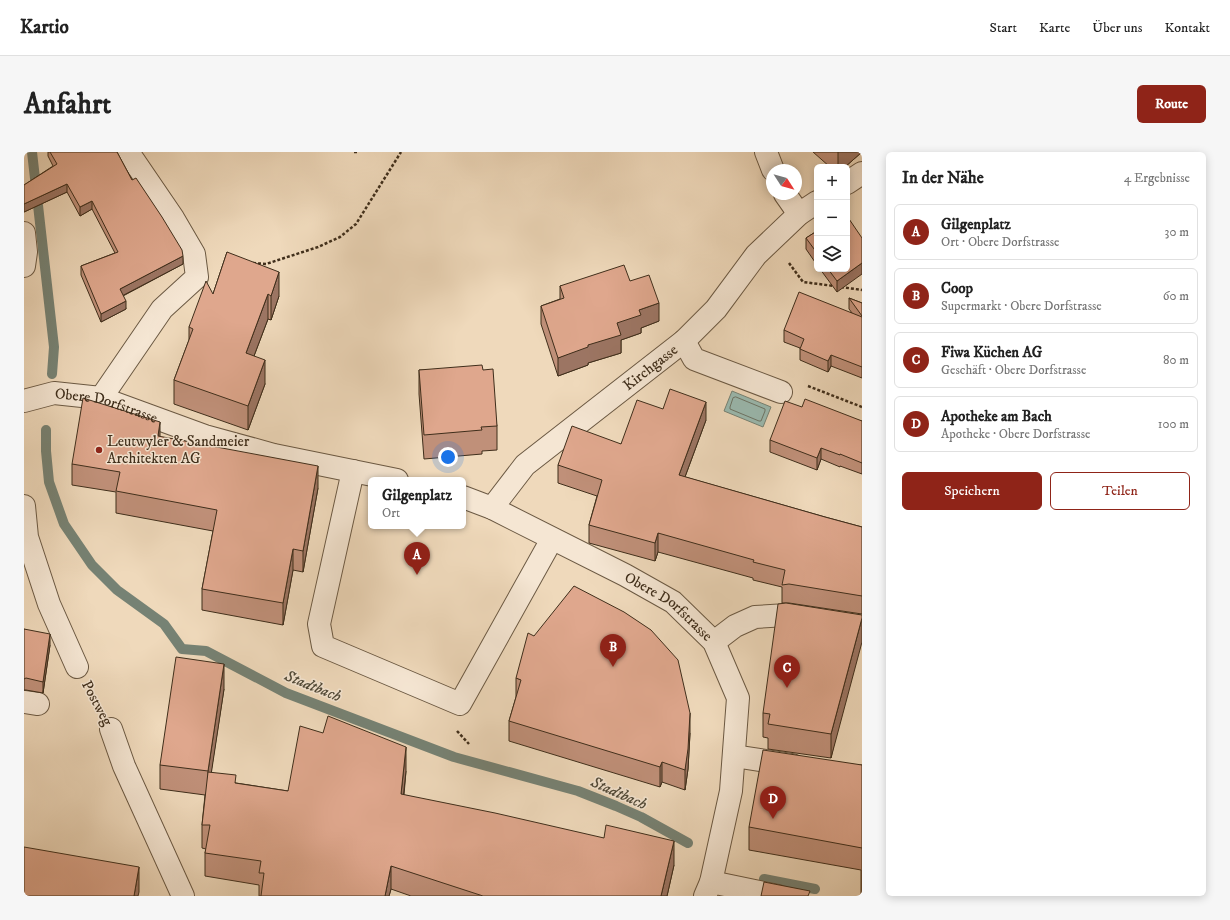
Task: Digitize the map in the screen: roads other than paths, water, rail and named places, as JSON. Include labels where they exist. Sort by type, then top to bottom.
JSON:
[{"type":"street","points":[[101,398],[162,309],[197,277],[194,254],[173,218],[128,152]]},
{"type":"street","points":[[766,152],[771,164]]},
{"type":"street","points":[[850,181],[862,173]]},
{"type":"street","points":[[789,200],[798,214]]},
{"type":"street","name":"Kirchgasse","points":[[492,508],[525,465],[684,341],[716,309],[756,255],[798,214],[814,204]]},
{"type":"street","points":[[24,233],[26,252],[24,266]]},
{"type":"street","points":[[684,341],[694,359],[781,392]]},
{"type":"street","name":"Obere Dorfstrasse","points":[[24,401],[54,393],[101,398],[205,436],[274,455],[382,477]]},
{"type":"street","points":[[353,471],[319,624],[323,646],[460,704],[552,539]]},
{"type":"street","name":"Obere Dorfstrasse","points":[[466,498],[492,508],[625,575],[673,602],[714,642],[738,698],[731,792],[708,889]]},
{"type":"street","name":"Postweg","points":[[24,506],[27,537],[47,596],[77,667]]},
{"type":"street","points":[[714,642],[735,626],[755,617],[787,615],[862,627]]},
{"type":"street","name":"Postweg","points":[[111,729],[124,766],[183,896]]},
{"type":"street","points":[[734,756],[809,768]]},
{"type":"street","points":[[708,889],[778,896]]},
{"type":"water","points":[[732,391],[771,407],[763,427],[724,411]]},
{"type":"waterway","name":"Stadtbach","points":[[32,152],[54,347],[52,374]]},
{"type":"waterway","name":"Stadtbach","points":[[46,430],[46,451],[49,482],[64,524],[92,565],[117,590],[164,624],[182,649],[206,651],[286,693],[454,757],[578,791],[641,817],[688,843]]},
{"type":"waterway","name":"Stadtbach","points":[[764,879],[815,889]]},
{"type":"place","name":"Leutwyler & Sandmeier Architekten AG","points":[[99,450]]},
{"type":"place","name":"Gilgenplatz","points":[[417,575]]},
{"type":"place","name":"Coop","points":[[613,667]]},
{"type":"place","name":"Fiwa Küchen AG","points":[[787,688]]},
{"type":"place","name":"Apotheke am Bach","points":[[773,819]]}]
